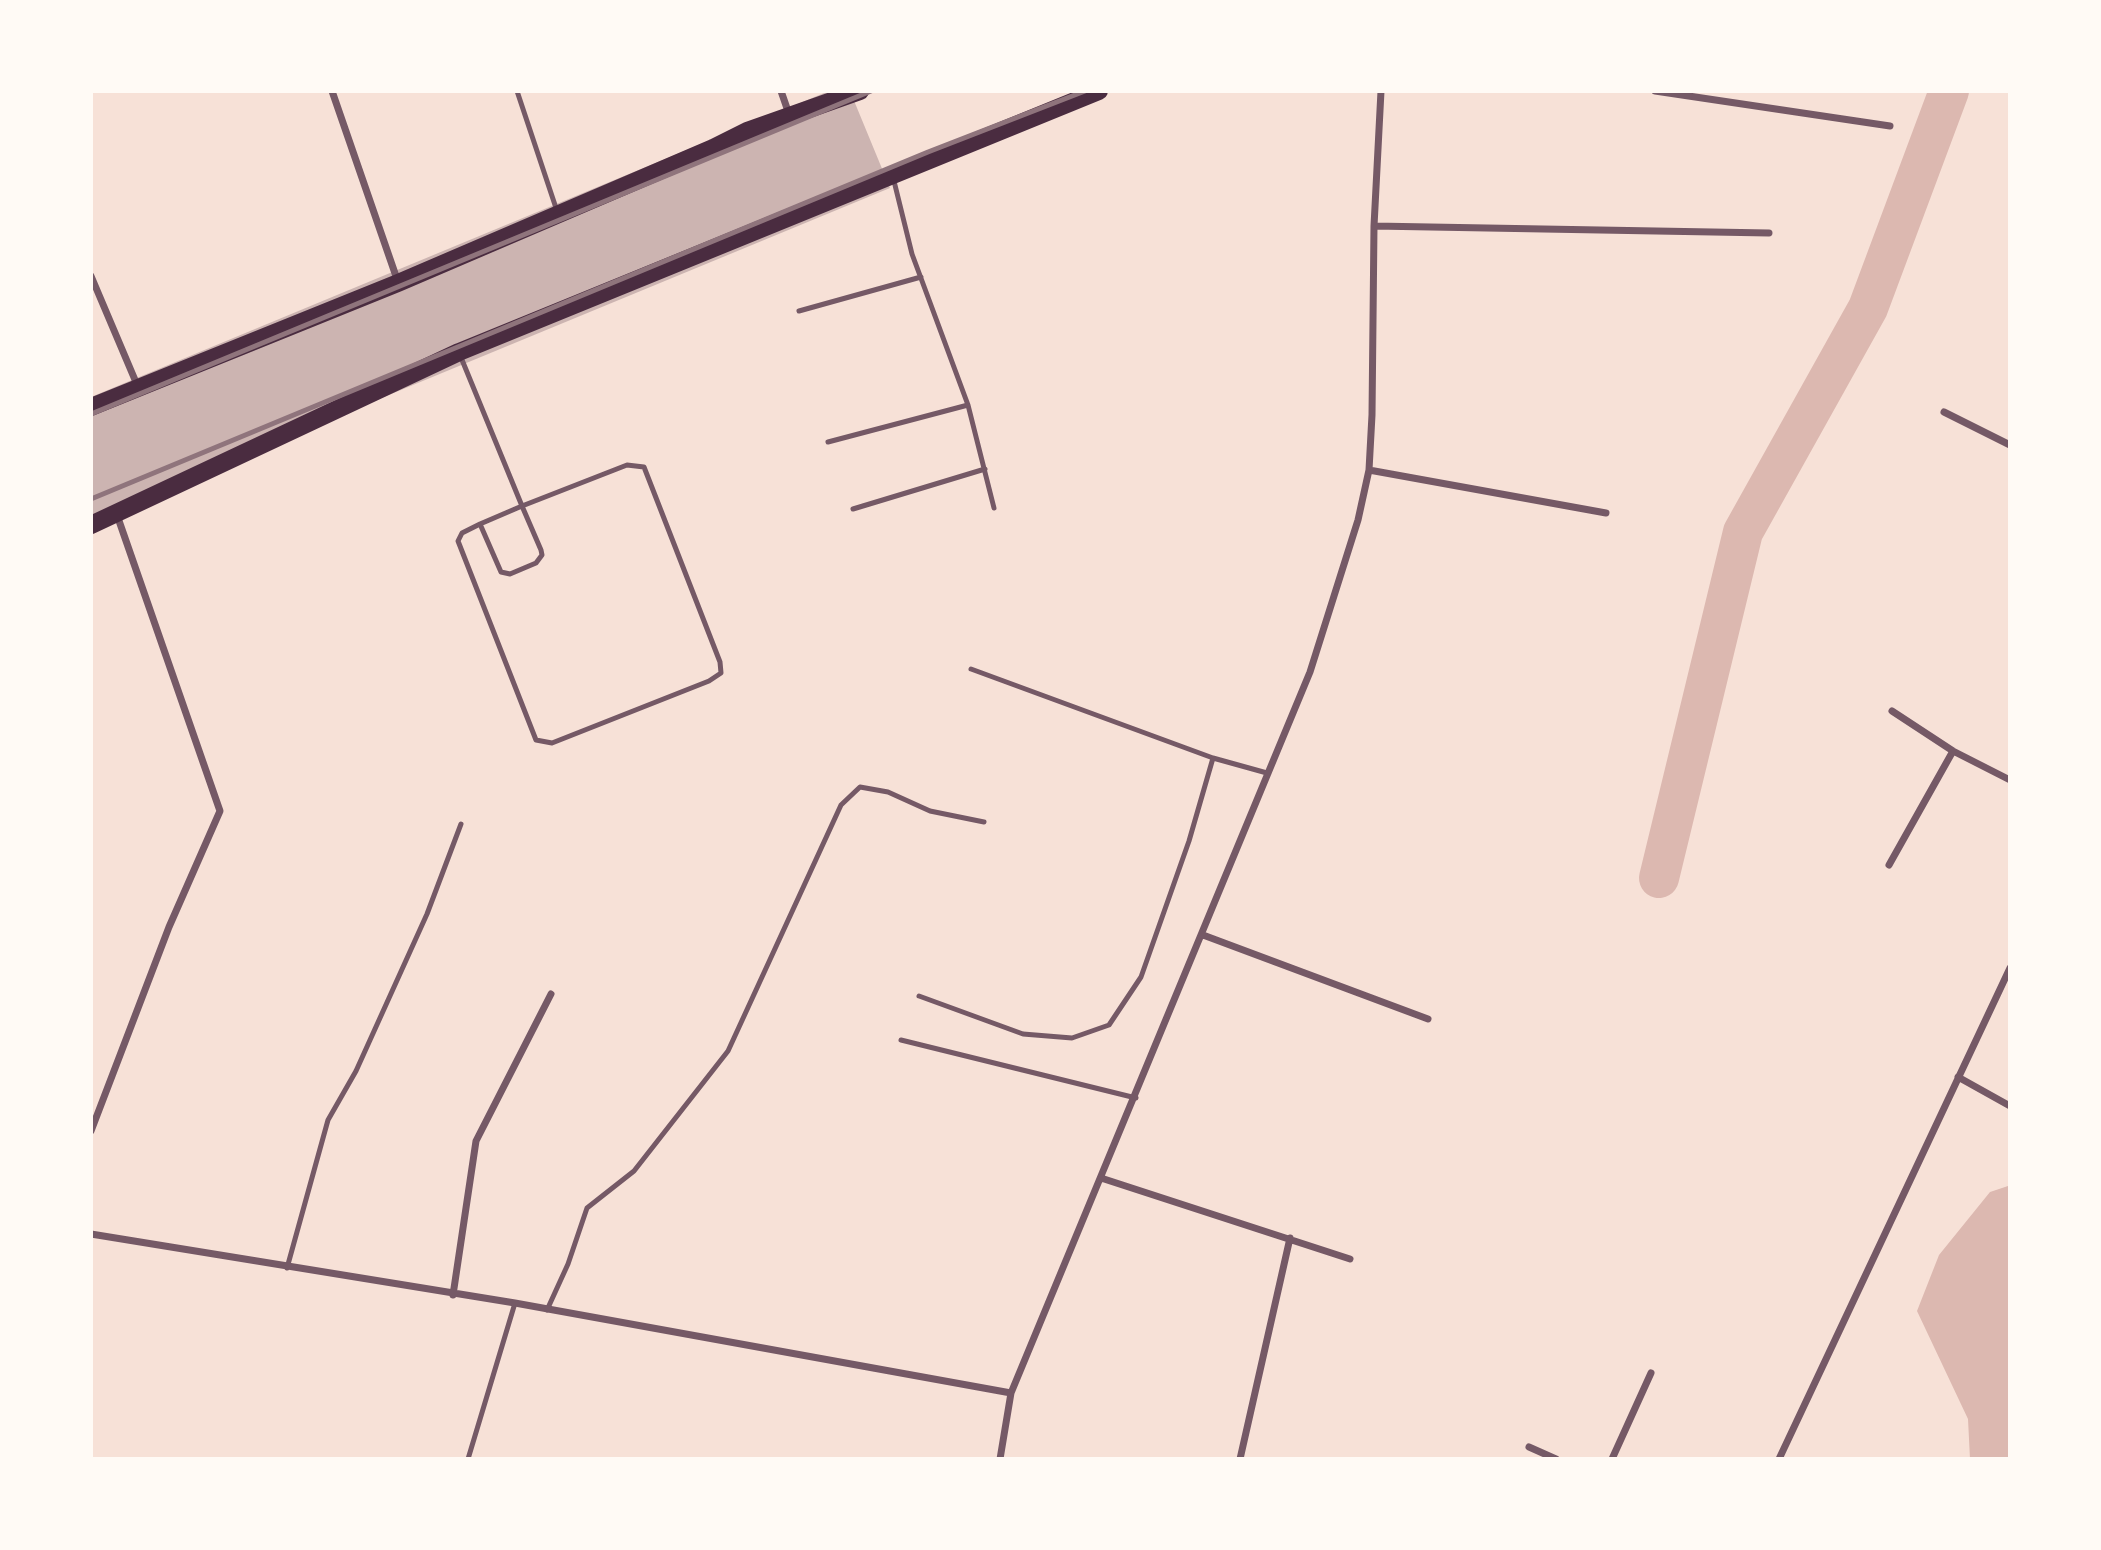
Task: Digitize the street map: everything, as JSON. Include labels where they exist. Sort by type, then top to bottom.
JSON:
[{"type":"main road","points":[[91,407],[398,283],[747,131],[860,91]]},
{"type":"main road","points":[[91,525],[459,352],[1099,91]]},
{"type":"street","points":[[332,91],[398,283]]},
{"type":"street","points":[[781,91],[790,117]]},
{"type":"street","points":[[1000,1459],[1011,1393],[1136,1098],[1310,672],[1358,520],[1369,470],[1374,226],[1381,91]]},
{"type":"street","points":[[1656,91],[1890,126]]},
{"type":"street","points":[[1374,226],[1769,233]]},
{"type":"street","points":[[91,276],[138,387]]},
{"type":"street","points":[[1944,412],[2010,445]]},
{"type":"street","points":[[1369,470],[1606,513]]},
{"type":"street","points":[[91,1131],[169,927],[220,810],[117,515]]},
{"type":"street","points":[[1892,710],[1953,751],[2010,780]]},
{"type":"street","points":[[1889,865],[1953,751]]},
{"type":"street","points":[[1203,935],[1428,1019]]},
{"type":"street","points":[[1779,1459],[2010,968]]},
{"type":"street","points":[[453,1295],[476,1141],[551,994]]},
{"type":"street","points":[[1958,1077],[2010,1105]]},
{"type":"street","points":[[1101,1178],[1350,1259]]},
{"type":"street","points":[[91,1234],[514,1303],[1011,1393]]},
{"type":"street","points":[[1240,1459],[1290,1238]]},
{"type":"street","points":[[1612,1459],[1651,1373]]},
{"type":"street","points":[[1529,1447],[1556,1459]]},
{"type":"lane","points":[[517,91],[558,213]]},
{"type":"lane","points":[[893,177],[921,277],[968,405],[995,508]]},
{"type":"lane","points":[[799,311],[921,277]]},
{"type":"lane","points":[[459,352],[542,555],[540,560],[510,574],[501,572],[480,524]]},
{"type":"lane","points":[[828,442],[968,405]]},
{"type":"lane","points":[[627,465],[643,467],[723,669],[718,678],[552,743],[536,740],[458,541],[462,533],[522,506],[627,465]]},
{"type":"lane","points":[[853,509],[985,469]]},
{"type":"lane","points":[[971,669],[1213,758],[1267,773]]},
{"type":"lane","points":[[919,996],[1023,1034],[1072,1038],[1109,1026],[1141,977],[1189,841],[1213,758]]},
{"type":"lane","points":[[547,1310],[568,1264],[587,1208],[634,1171],[727,1051],[841,806],[860,787],[888,792],[930,811],[984,822]]},
{"type":"lane","points":[[287,1268],[328,1120],[356,1071],[427,914],[461,824]]},
{"type":"lane","points":[[901,1040],[1136,1098]]},
{"type":"lane","points":[[468,1459],[514,1303]]},
{"type":"shaded area","points":[[2008,1186],[2010,1459],[1970,1459],[1968,1419],[1917,1311],[1939,1255],[1990,1192]]},
{"type":"building","points":[[829,91],[850,91],[890,188],[91,518],[91,397]]},
{"type":"waterway","points":[[1659,878],[1743,532],[1868,308],[1949,91]]},
{"type":"railway","points":[[91,414],[871,91]]},
{"type":"railway","points":[[91,499],[928,152],[1085,91]]}]
